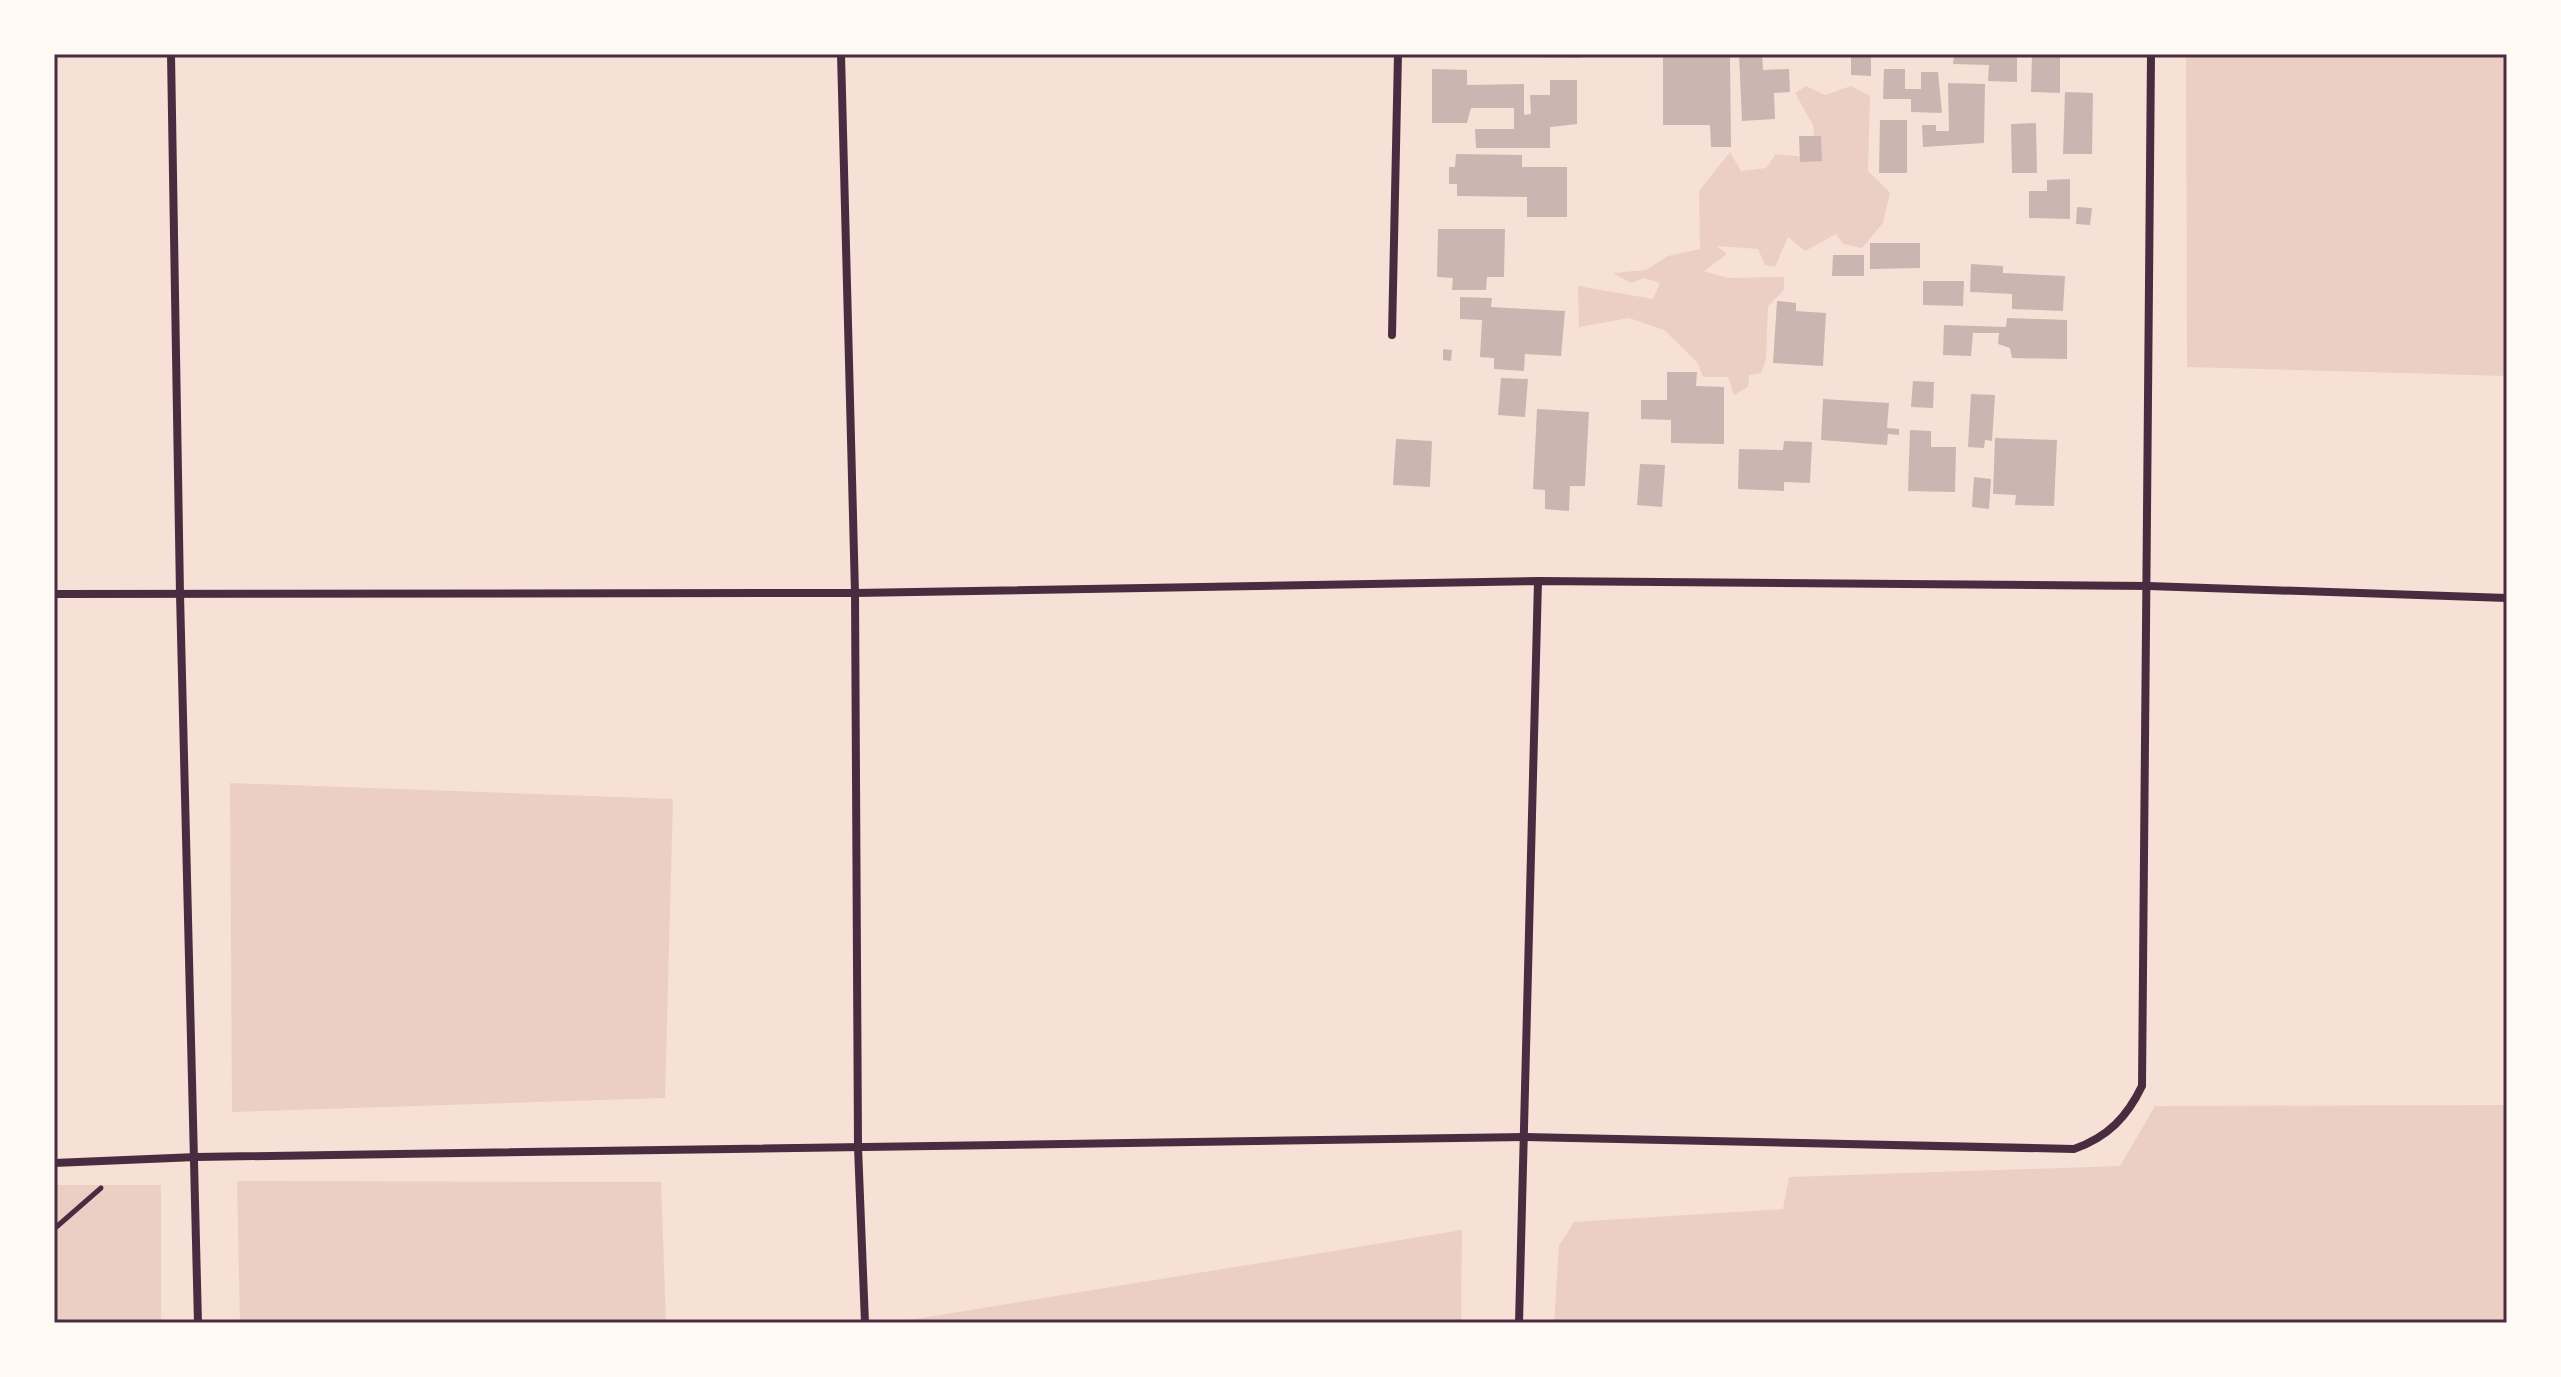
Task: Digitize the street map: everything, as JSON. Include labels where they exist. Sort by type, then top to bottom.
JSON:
[{"type":"street","points":[[171,54],[180,594],[198,1323]]},
{"type":"street","points":[[841,54],[855,593],[858,1147],[865,1323]]},
{"type":"street","points":[[1392,335],[1398,54]]},
{"type":"street","points":[[54,1163],[196,1157],[1525,1137],[2074,1149],[2099,1140],[2130,1111],[2142,1086],[2151,54]]},
{"type":"street","points":[[54,594],[855,593],[1538,581],[2148,586],[2507,598]]},
{"type":"street","points":[[1519,1323],[1538,581]]},
{"type":"shaded area","points":[[2186,54],[2507,54],[2507,376],[2187,367]]},
{"type":"shaded area","points":[[1806,86],[1825,95],[1851,86],[1870,96],[1868,171],[1890,193],[1883,223],[1862,248],[1843,244],[1836,234],[1805,251],[1788,237],[1775,267],[1765,265],[1758,249],[1717,246],[1727,254],[1704,271],[1728,278],[1784,277],[1784,290],[1768,306],[1766,360],[1761,373],[1749,375],[1748,387],[1734,395],[1728,377],[1703,377],[1697,362],[1664,330],[1629,318],[1579,327],[1578,286],[1653,299],[1660,283],[1644,278],[1631,283],[1613,273],[1646,270],[1668,256],[1700,249],[1699,191],[1730,152],[1741,171],[1766,168],[1776,154],[1816,158],[1813,125],[1795,93]]},
{"type":"shaded area","points":[[230,783],[673,799],[665,1098],[232,1112]]},
{"type":"shaded area","points":[[2507,1105],[2507,1323],[1554,1323],[1559,1246],[1574,1222],[1783,1209],[1789,1177],[2120,1166],[2155,1106]]},
{"type":"shaded area","points":[[237,1181],[661,1182],[666,1323],[240,1323]]},
{"type":"shaded area","points":[[54,1185],[161,1185],[161,1323],[54,1323]]},
{"type":"shaded area","points":[[1462,1230],[1461,1323],[897,1323],[897,1322]]},
{"type":"building","points":[[1523,54],[1581,54],[1581,58],[1523,57]]},
{"type":"building","points":[[1663,54],[1730,54],[1731,147],[1711,147],[1710,125],[1663,125]]},
{"type":"building","points":[[1739,54],[1762,54],[1763,70],[1789,69],[1790,92],[1774,93],[1775,119],[1742,121]]},
{"type":"building","points":[[1851,54],[1871,54],[1871,76],[1851,75]]},
{"type":"building","points":[[1954,54],[2017,54],[2017,82],[1988,81],[1989,65],[1953,64]]},
{"type":"building","points":[[2032,54],[2060,54],[2060,93],[2031,92]]},
{"type":"building","points":[[1432,69],[1467,70],[1467,85],[1524,84],[1524,115],[1531,114],[1530,95],[1550,95],[1550,80],[1577,80],[1577,124],[1550,127],[1550,148],[1476,148],[1475,129],[1514,129],[1514,108],[1471,108],[1467,123],[1432,123]]},
{"type":"building","points":[[1884,69],[1905,69],[1905,89],[1921,89],[1921,72],[1938,72],[1942,113],[1911,112],[1911,99],[1883,99]]},
{"type":"building","points":[[1948,83],[1985,84],[1984,143],[1923,147],[1922,125],[1936,125],[1936,131],[1949,131]]},
{"type":"building","points":[[2065,92],[2093,93],[2092,154],[2063,154]]},
{"type":"building","points":[[1880,120],[1907,120],[1907,173],[1879,173]]},
{"type":"building","points":[[2036,123],[2037,173],[2012,173],[2011,124]]},
{"type":"building","points":[[1799,136],[1821,136],[1822,161],[1800,162]]},
{"type":"building","points":[[1456,154],[1522,155],[1522,167],[1567,167],[1567,217],[1527,217],[1527,197],[1457,196],[1457,184],[1449,184],[1449,167],[1455,167]]},
{"type":"building","points":[[2070,179],[2070,219],[2029,218],[2029,191],[2047,191],[2047,180]]},
{"type":"building","points":[[2077,207],[2092,208],[2090,225],[2076,224]]},
{"type":"building","points":[[1438,229],[1505,229],[1504,277],[1487,277],[1486,290],[1452,290],[1453,278],[1437,277]]},
{"type":"building","points":[[1870,243],[1920,243],[1920,268],[1870,269]]},
{"type":"building","points":[[1833,255],[1864,255],[1864,276],[1832,276]]},
{"type":"building","points":[[1971,264],[2003,266],[2003,273],[2065,276],[2063,311],[2012,309],[2012,294],[1970,292]]},
{"type":"building","points":[[1923,281],[1964,281],[1963,306],[1923,305]]},
{"type":"building","points":[[1460,297],[1492,298],[1491,307],[1565,311],[1561,356],[1525,354],[1524,371],[1494,369],[1494,358],[1480,357],[1482,320],[1460,319]]},
{"type":"building","points":[[1777,301],[1796,303],[1796,311],[1826,313],[1823,366],[1773,363]]},
{"type":"building","points":[[2007,318],[2067,320],[2067,359],[2012,358],[2010,348],[1998,344],[1999,333],[1973,333],[1971,356],[1943,355],[1944,325],[2006,327]]},
{"type":"building","points":[[1443,349],[1452,350],[1451,361],[1443,360]]},
{"type":"building","points":[[1667,372],[1697,372],[1696,386],[1724,387],[1724,444],[1671,443],[1671,420],[1641,419],[1641,400],[1667,400]]},
{"type":"building","points":[[1501,378],[1528,379],[1525,417],[1498,415]]},
{"type":"building","points":[[1913,381],[1934,382],[1933,408],[1911,407]]},
{"type":"building","points":[[1971,394],[1995,395],[1992,441],[1985,440],[1984,448],[1968,447]]},
{"type":"building","points":[[1823,399],[1889,403],[1887,428],[1899,429],[1899,435],[1888,434],[1887,445],[1821,440]]},
{"type":"building","points":[[1537,409],[1589,412],[1585,486],[1570,486],[1569,511],[1545,509],[1545,490],[1533,489]]},
{"type":"building","points":[[1910,430],[1931,431],[1931,447],[1956,447],[1955,492],[1908,491]]},
{"type":"building","points":[[1995,438],[2057,440],[2054,506],[2015,505],[2016,495],[1993,494]]},
{"type":"building","points":[[1396,439],[1432,441],[1430,487],[1393,485]]},
{"type":"building","points":[[1784,441],[1812,442],[1810,483],[1784,482],[1784,491],[1738,489],[1739,449],[1783,450]]},
{"type":"building","points":[[1640,464],[1665,465],[1662,507],[1637,505]]},
{"type":"building","points":[[1974,477],[1991,479],[1989,509],[1972,507]]}]
